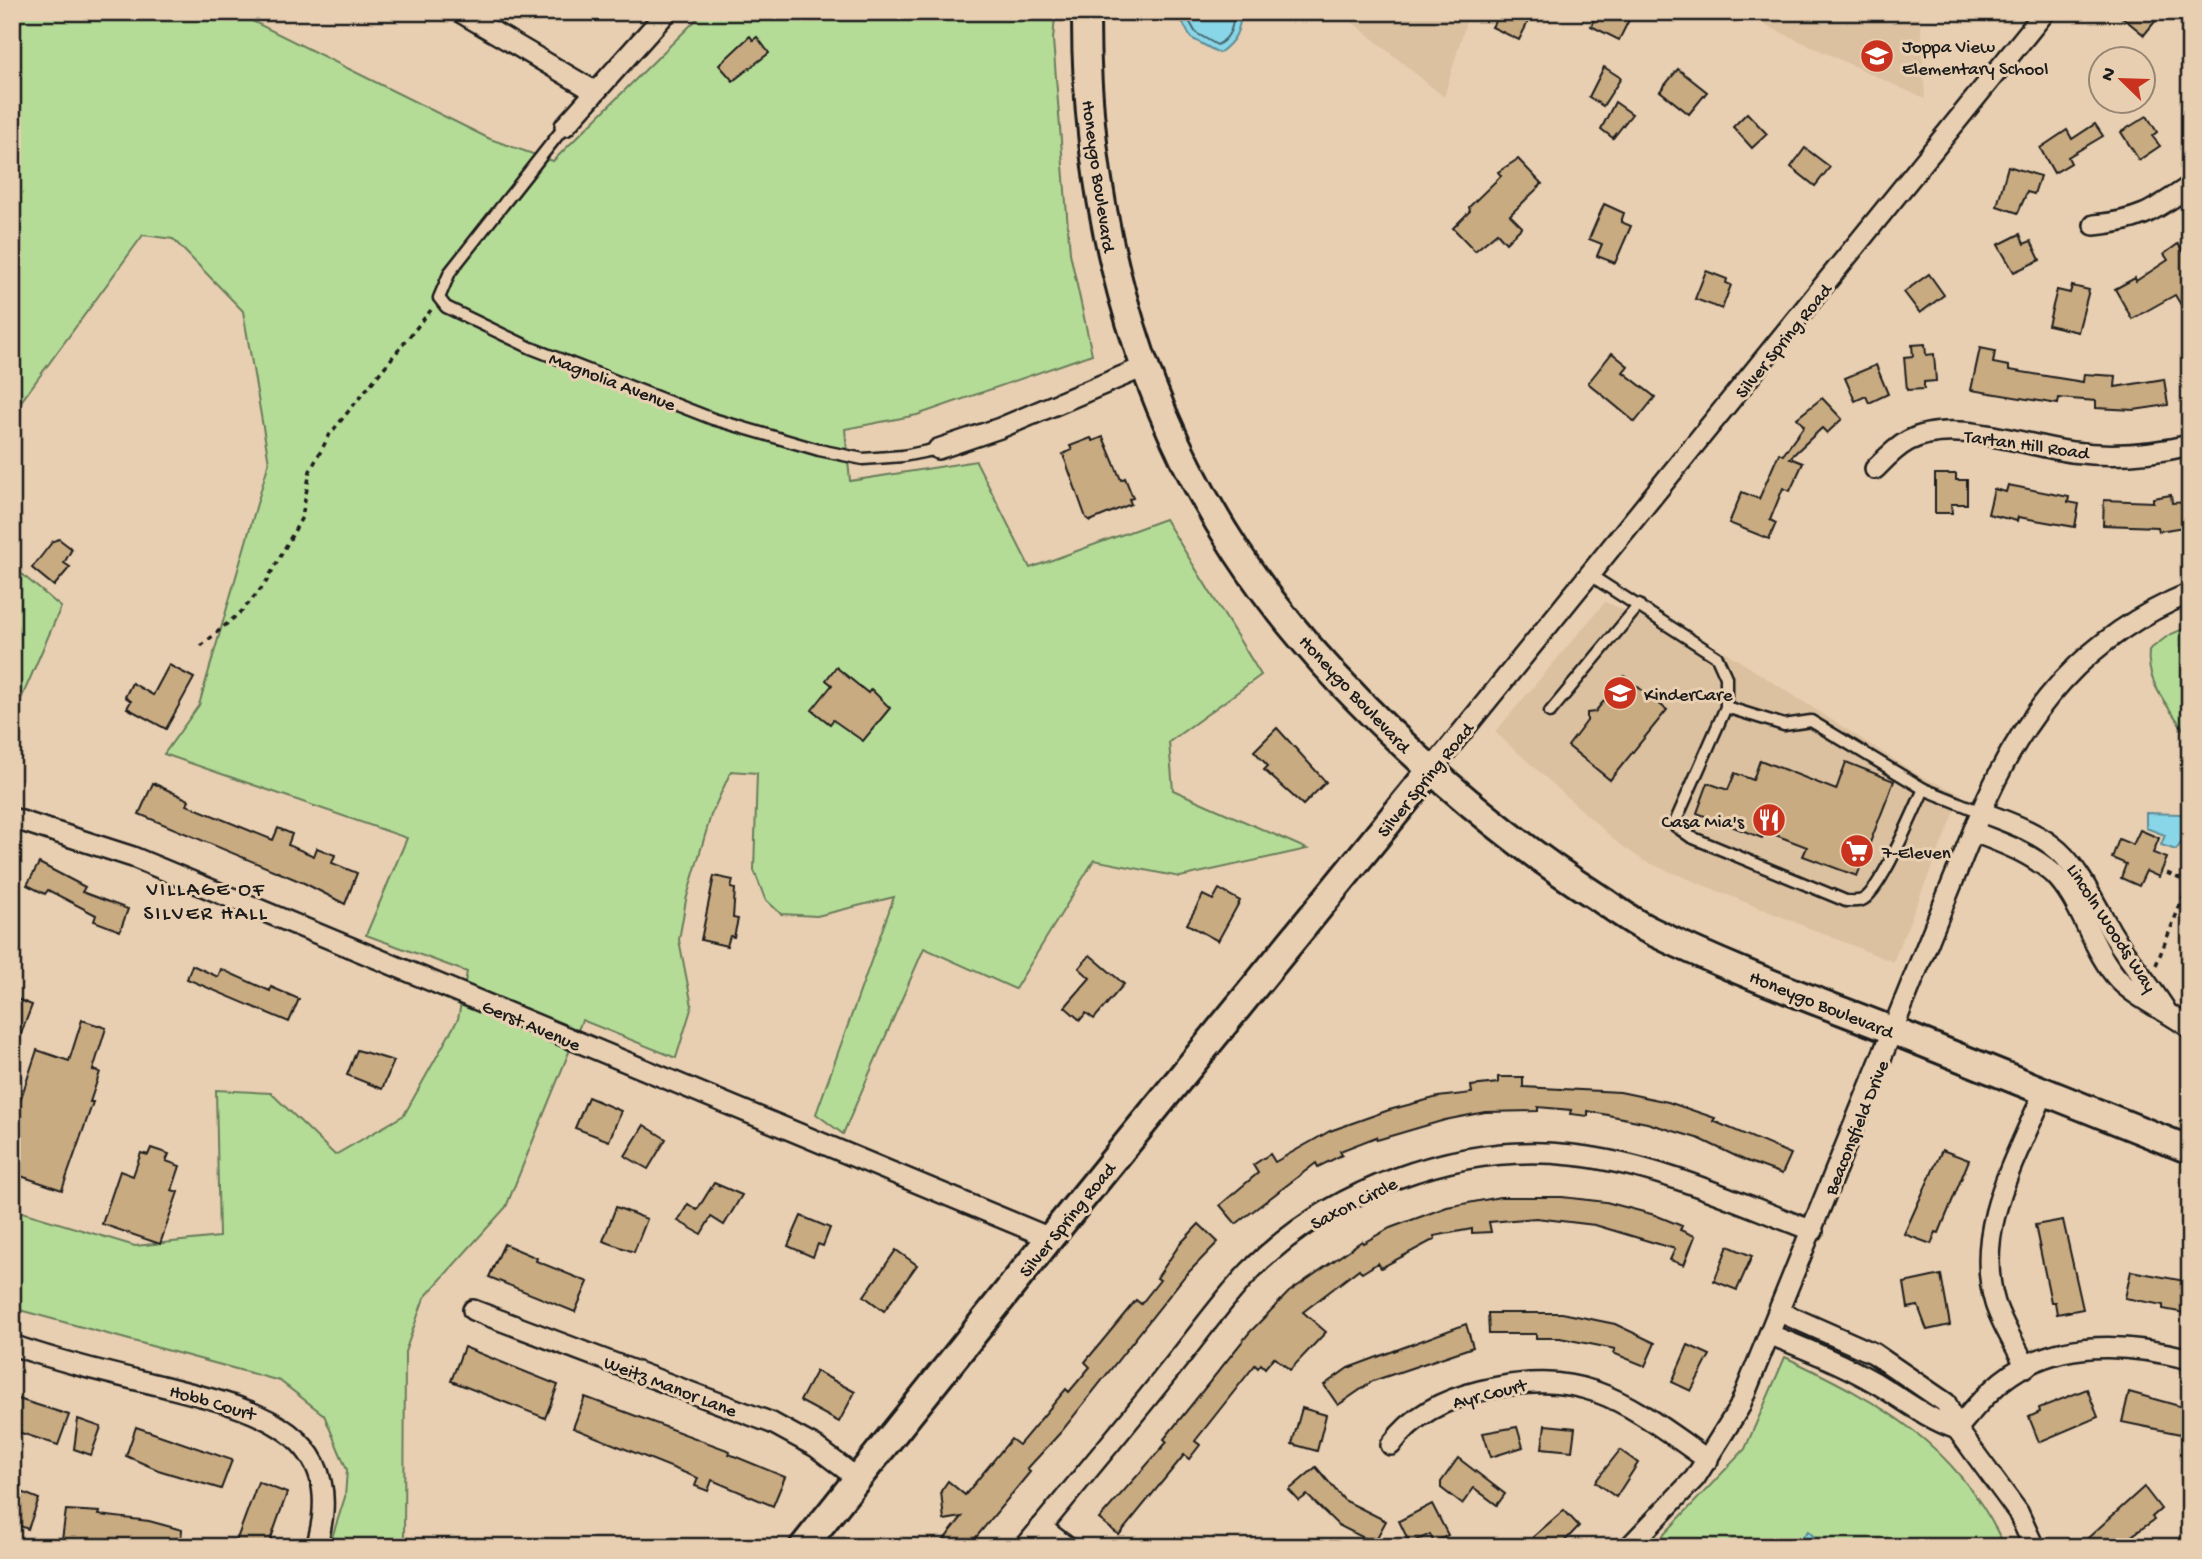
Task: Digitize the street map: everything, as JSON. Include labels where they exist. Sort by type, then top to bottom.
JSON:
[{"type":"main road","name":"Honeygo Boulevard","points":[[1086,12],[1086,74],[1096,173],[1110,252],[1144,368],[1172,433],[1236,550],[1272,601],[1340,682],[1494,825],[1643,927],[1763,980],[2190,1150]]},
{"type":"main road","name":"Silver Spring Road","points":[[803,1547],[1049,1238],[1432,770]]},
{"type":"street","points":[[460,12],[594,91]]},
{"type":"street","points":[[565,126],[667,12]]},
{"type":"street","name":"Silver Spring Road","points":[[1432,770],[2045,12]]},
{"type":"street","points":[[2094,225],[2130,221],[2150,214],[2190,186]]},
{"type":"street","name":"Magnolia Avenue","points":[[938,449],[1000,428],[1144,368]]},
{"type":"street","name":"Tartan Hill Road","points":[[1875,469],[1908,441],[1936,433],[1963,433],[2073,452],[2125,454],[2190,444]]},
{"type":"street","name":"Beaconsfield Drive","points":[[1629,1547],[1681,1494],[1708,1460],[1739,1408],[1771,1335],[1973,832],[2014,742],[2058,685],[2110,638],[2190,593]]},
{"type":"street","name":"Lincoln Woods Way","points":[[1981,813],[2032,833],[2068,857],[2095,898],[2111,931],[2165,1009]]},
{"type":"street","name":"Gerst Avenue","points":[[12,818],[133,857],[1049,1238]]},
{"type":"street","name":"Lincoln Woods Way","points":[[1973,832],[2018,849],[2056,876],[2097,948],[2118,978],[2139,998],[2165,1009],[2190,1028]]},
{"type":"street","points":[[2026,1367],[1996,1307],[1987,1260],[1994,1217],[2044,1092]]},
{"type":"street","name":"Saxon Circle","points":[[1026,1547],[1250,1271],[1310,1223],[1374,1187],[1464,1161],[1530,1154],[1571,1154],[1649,1169],[1813,1231]]},
{"type":"street","name":"Weitz Manor Lane","points":[[473,1310],[772,1423],[816,1447],[858,1479]]},
{"type":"street","points":[[1780,1312],[1873,1353],[1946,1403],[1957,1429],[2018,1512],[2034,1547]]},
{"type":"street","points":[[1771,1335],[1826,1357],[1876,1383],[1930,1420],[1957,1429]]},
{"type":"street","name":"Hobb Court","points":[[12,1345],[233,1405],[279,1425],[295,1436],[318,1473],[323,1511],[316,1547]]},
{"type":"street","points":[[1957,1429],[2003,1380],[2049,1356],[2108,1345],[2190,1359]]},
{"type":"street","name":"Ayr Court","points":[[1391,1445],[1418,1415],[1465,1394],[1514,1382],[1556,1381],[1619,1400],[1708,1460]]},
{"type":"street","points":[[1041,1527],[1067,1547]]},
{"type":"lane","points":[[439,299],[450,272],[565,126]]},
{"type":"lane","name":"Magnolia Avenue","points":[[439,299],[446,307],[468,319],[531,348],[713,419],[819,450],[863,459],[903,456],[938,449]]},
{"type":"lane","points":[[1590,575],[1717,657],[1726,677],[1726,707],[1674,825],[1691,837],[1846,901],[1861,901],[1869,895],[1884,873],[1924,789]]},
{"type":"lane","points":[[1550,712],[1639,605]]},
{"type":"lane","points":[[1726,707],[1784,725],[1811,722],[1924,789],[1981,813]]},
{"type":"path","points":[[201,646],[242,611],[265,584],[302,517],[310,471],[330,434],[439,299]]},
{"type":"path","points":[[2148,958],[2155,968],[2189,882],[2167,873]]},
{"type":"shaded area","points":[[1340,12],[1469,12],[1444,97]]},
{"type":"shaded area","name":"Joppa View Elementary School","points":[[1737,12],[1920,12],[1925,99]]},
{"type":"shaded area","points":[[1605,602],[1727,653],[1920,776],[1962,794],[1893,962],[1644,861],[1618,843],[1495,732]]},
{"type":"green space","points":[[12,12],[234,12],[490,139],[553,161],[704,12],[1049,12],[1055,16],[1053,40],[1070,253],[1092,354],[917,415],[845,429],[850,481],[976,461],[1030,568],[1165,519],[1261,675],[1169,742],[1173,790],[1307,849],[1180,877],[1094,860],[1015,989],[924,948],[843,1134],[816,1114],[894,897],[817,916],[781,914],[765,899],[754,870],[757,773],[731,771],[711,815],[686,900],[679,940],[692,1006],[676,1058],[582,1020],[506,1207],[424,1298],[405,1352],[404,1538],[408,1547],[329,1547],[345,1497],[347,1470],[324,1415],[280,1381],[12,1308],[12,1209],[135,1246],[219,1237],[216,1090],[271,1093],[335,1155],[404,1115],[458,1019],[467,972],[366,935],[407,838],[164,754],[199,705],[269,462],[243,311],[173,239],[143,235],[20,403],[12,408]]},
{"type":"green space","points":[[12,566],[61,607],[22,697],[12,705]]},
{"type":"green space","points":[[2190,626],[2190,739],[2155,686],[2149,663],[2149,650],[2169,635]]},
{"type":"green space","points":[[1785,1357],[1854,1392],[1914,1431],[1964,1480],[1986,1511],[2005,1547],[1652,1547],[1745,1449]]},
{"type":"water","points":[[1177,12],[1241,12],[1236,36],[1219,53],[1191,38]]},
{"type":"water","points":[[2146,813],[2180,814],[2190,820],[2190,830],[2176,850],[2161,845],[2165,835],[2146,828]]},
{"type":"water","points":[[1808,1531],[1825,1547],[1793,1547]]},
{"type":"building","points":[[1500,12],[1533,12],[1519,40],[1492,27]]},
{"type":"building","points":[[1598,12],[1619,12],[1630,18],[1619,40],[1591,26]]},
{"type":"building","points":[[2116,12],[2149,12],[2157,19],[2144,35]]},
{"type":"building","points":[[750,36],[753,40],[757,37],[769,53],[733,81],[719,65]]},
{"type":"building","points":[[1604,67],[1621,78],[1603,106],[1589,97]]},
{"type":"building","points":[[1678,69],[1707,92],[1689,114],[1660,91]]},
{"type":"building","points":[[1615,102],[1632,114],[1613,138],[1601,129]]},
{"type":"building","points":[[1747,113],[1767,134],[1752,148],[1733,127]]},
{"type":"building","points":[[2147,116],[2157,132],[2152,136],[2160,146],[2139,160],[2121,132]]},
{"type":"building","points":[[2095,124],[2103,136],[2068,157],[2071,163],[2054,173],[2040,148],[2067,130],[2072,139]]},
{"type":"building","points":[[1805,148],[1830,167],[1815,186],[1791,167]]},
{"type":"building","points":[[1518,159],[1542,184],[1510,215],[1522,227],[1506,243],[1497,233],[1475,251],[1453,228],[1470,211],[1469,207],[1501,176],[1498,172]]},
{"type":"building","points":[[2008,166],[2040,176],[2034,194],[2027,192],[2018,213],[1997,206]]},
{"type":"building","points":[[1604,204],[1624,213],[1621,222],[1631,226],[1615,263],[1597,256],[1602,244],[1589,239]]},
{"type":"building","points":[[2020,234],[2024,244],[2031,241],[2040,260],[2014,272],[1998,245]]},
{"type":"building","points":[[2178,244],[2190,262],[2190,320],[2175,295],[2132,319],[2115,289],[2135,278],[2136,281],[2168,260],[2164,254]]},
{"type":"building","points":[[1706,271],[1727,279],[1726,283],[1731,285],[1722,309],[1695,299]]},
{"type":"building","points":[[1929,274],[1944,295],[1920,313],[1904,292]]},
{"type":"building","points":[[2072,286],[2089,290],[2078,332],[2048,325],[2057,290],[2070,293]]},
{"type":"building","points":[[1925,344],[1926,355],[1934,354],[1936,381],[1924,382],[1924,389],[1907,390],[1904,357],[1913,356],[1912,345]]},
{"type":"building","points":[[1980,348],[1995,351],[1993,363],[2009,366],[2009,370],[2083,382],[2084,374],[2116,376],[2115,387],[2164,379],[2168,405],[2134,410],[2096,408],[2096,401],[2059,398],[2058,404],[1971,390]]},
{"type":"building","points":[[1612,353],[1628,366],[1623,372],[1655,397],[1635,422],[1588,383]]},
{"type":"building","points":[[1876,365],[1888,394],[1869,403],[1866,396],[1855,401],[1845,378]]},
{"type":"building","points":[[1822,398],[1842,419],[1827,433],[1822,428],[1790,458],[1803,463],[1790,491],[1783,488],[1770,520],[1776,523],[1769,539],[1729,523],[1742,492],[1759,499],[1779,453],[1783,455],[1804,426],[1797,418]]},
{"type":"building","points":[[1103,437],[1121,480],[1125,478],[1133,498],[1129,499],[1131,504],[1090,521],[1086,518],[1063,454],[1072,450],[1070,446],[1091,438],[1093,441]]},
{"type":"building","points":[[1935,474],[1956,474],[1956,480],[1967,480],[1967,504],[1951,504],[1952,513],[1935,513]]},
{"type":"building","points":[[2008,485],[2069,497],[2068,502],[2079,504],[2075,527],[2018,517],[2017,521],[1988,514],[1994,489],[2006,492]]},
{"type":"building","points":[[2171,495],[2172,503],[2190,502],[2190,526],[2159,531],[2158,527],[2103,525],[2104,500],[2153,502],[2153,498]]},
{"type":"building","points":[[59,539],[72,549],[64,563],[70,567],[54,586],[32,568],[53,541]]},
{"type":"building","points":[[169,665],[194,678],[166,729],[127,708],[131,701],[125,697],[132,683],[153,695]]},
{"type":"building","points":[[836,667],[868,693],[871,689],[890,708],[863,741],[833,720],[830,724],[812,710],[832,685],[826,680]]},
{"type":"building","points":[[1624,676],[1667,710],[1610,780],[1568,746],[1587,721],[1587,713],[1595,712]]},
{"type":"building","points":[[1277,728],[1326,782],[1303,805],[1264,770],[1268,766],[1254,751]]},
{"type":"building","points":[[1760,760],[1836,790],[1846,762],[1894,781],[1857,876],[1803,856],[1807,847],[1765,831],[1762,838],[1697,813],[1708,783],[1728,790],[1735,773],[1753,780]]},
{"type":"building","points":[[153,783],[189,800],[187,805],[273,840],[278,828],[292,834],[288,845],[314,856],[317,848],[335,855],[332,863],[357,873],[345,904],[304,883],[139,814]]},
{"type":"building","points":[[2140,830],[2159,838],[2153,853],[2167,858],[2159,877],[2146,871],[2139,886],[2121,878],[2126,864],[2112,858],[2119,839],[2133,845]]},
{"type":"building","points":[[39,863],[85,887],[82,892],[128,909],[120,931],[94,921],[96,915],[48,890],[45,894],[27,885]]},
{"type":"building","points":[[714,876],[733,880],[731,888],[735,889],[733,918],[738,919],[734,937],[730,936],[727,946],[701,940]]},
{"type":"building","points":[[1219,889],[1240,901],[1218,941],[1187,924],[1203,895],[1213,900]]},
{"type":"building","points":[[1090,955],[1124,984],[1094,1019],[1086,1013],[1080,1020],[1065,1007],[1090,978],[1079,968]]},
{"type":"building","points":[[192,965],[218,977],[221,969],[270,991],[271,987],[299,999],[289,1022],[187,979]]},
{"type":"building","points":[[12,997],[32,1005],[14,1052],[12,1052]]},
{"type":"building","points":[[82,1020],[106,1028],[93,1070],[100,1072],[90,1102],[93,1102],[62,1190],[12,1173],[12,1125],[37,1050],[69,1061]]},
{"type":"building","points":[[357,1050],[394,1061],[382,1089],[347,1075]]},
{"type":"building","points":[[1498,1077],[1523,1077],[1523,1087],[1620,1092],[1668,1102],[1715,1118],[1713,1121],[1791,1154],[1782,1174],[1700,1139],[1647,1123],[1588,1111],[1588,1116],[1570,1114],[1571,1110],[1538,1107],[1538,1111],[1485,1112],[1445,1120],[1377,1140],[1376,1137],[1340,1151],[1342,1155],[1318,1167],[1316,1163],[1236,1224],[1220,1205],[1258,1173],[1253,1165],[1270,1154],[1275,1162],[1330,1131],[1389,1110],[1438,1097],[1472,1093],[1471,1086],[1498,1083]]},
{"type":"building","points":[[588,1097],[621,1111],[609,1141],[575,1128]]},
{"type":"building","points":[[644,1125],[666,1139],[648,1169],[625,1156]]},
{"type":"building","points":[[151,1148],[169,1154],[166,1161],[180,1166],[172,1190],[178,1192],[160,1244],[102,1224],[120,1171],[133,1176],[141,1153],[148,1155]]},
{"type":"building","points":[[1942,1150],[1969,1160],[1939,1233],[1936,1232],[1931,1244],[1904,1234]]},
{"type":"building","points":[[714,1183],[742,1195],[724,1225],[711,1217],[701,1234],[678,1221],[688,1204],[697,1210]]},
{"type":"building","points":[[1500,1197],[1562,1197],[1606,1202],[1655,1215],[1682,1226],[1680,1230],[1695,1236],[1684,1265],[1670,1260],[1675,1249],[1595,1225],[1536,1218],[1489,1222],[1491,1232],[1472,1233],[1472,1229],[1434,1236],[1435,1239],[1381,1268],[1378,1263],[1362,1273],[1359,1269],[1303,1312],[1326,1332],[1290,1370],[1274,1357],[1265,1368],[1261,1364],[1258,1368],[1255,1365],[1195,1441],[1200,1445],[1189,1459],[1184,1455],[1119,1535],[1099,1519],[1167,1442],[1164,1439],[1249,1333],[1289,1292],[1362,1241],[1363,1243],[1390,1228],[1447,1207]]},
{"type":"building","points":[[616,1207],[647,1219],[634,1252],[603,1241]]},
{"type":"building","points":[[801,1216],[830,1228],[823,1246],[818,1244],[813,1257],[788,1246]]},
{"type":"building","points":[[2063,1220],[2083,1309],[2057,1314],[2055,1302],[2051,1302],[2035,1225]]},
{"type":"building","points":[[1199,1224],[1218,1242],[1184,1277],[1061,1432],[1027,1469],[1030,1472],[968,1547],[938,1547],[962,1517],[944,1520],[941,1491],[948,1481],[965,1495],[1011,1439],[1019,1445],[1066,1389],[1069,1392],[1090,1367],[1085,1362],[1136,1300],[1141,1304],[1160,1280],[1157,1278],[1180,1244]]},
{"type":"building","points":[[504,1244],[537,1258],[536,1261],[588,1282],[575,1312],[489,1277]]},
{"type":"building","points":[[1728,1246],[1752,1256],[1737,1290],[1714,1281]]},
{"type":"building","points":[[896,1250],[917,1265],[884,1311],[864,1296]]},
{"type":"building","points":[[2131,1271],[2190,1282],[2190,1314],[2163,1309],[2163,1305],[2125,1298]]},
{"type":"building","points":[[1941,1275],[1950,1325],[1927,1330],[1918,1306],[1908,1308],[1904,1283]]},
{"type":"building","points":[[1488,1313],[1562,1313],[1615,1324],[1655,1343],[1645,1366],[1613,1353],[1615,1349],[1560,1338],[1536,1338],[1536,1334],[1489,1334]]},
{"type":"building","points":[[1466,1324],[1473,1347],[1373,1381],[1338,1405],[1324,1385],[1348,1368]]},
{"type":"building","points":[[1688,1345],[1710,1355],[1691,1391],[1672,1382]]},
{"type":"building","points":[[464,1347],[558,1385],[545,1418],[451,1381]]},
{"type":"building","points":[[816,1371],[855,1392],[839,1422],[800,1401]]},
{"type":"building","points":[[2087,1389],[2098,1417],[2039,1442],[2029,1417],[2040,1412],[2039,1408]]},
{"type":"building","points":[[2129,1392],[2190,1409],[2190,1436],[2122,1422]]},
{"type":"building","points":[[12,1397],[69,1415],[58,1445],[12,1430]]},
{"type":"building","points":[[585,1397],[730,1451],[729,1454],[785,1477],[773,1506],[712,1480],[708,1491],[695,1486],[698,1478],[573,1428]]},
{"type":"building","points":[[1302,1408],[1326,1415],[1317,1451],[1292,1444]]},
{"type":"building","points":[[78,1419],[101,1427],[91,1455],[74,1449]]},
{"type":"building","points":[[1545,1425],[1575,1428],[1572,1451],[1542,1448]]},
{"type":"building","points":[[136,1427],[232,1460],[221,1489],[158,1470],[126,1456]]},
{"type":"building","points":[[1517,1427],[1523,1447],[1491,1457],[1483,1433]]},
{"type":"building","points":[[1620,1450],[1638,1463],[1616,1497],[1595,1482]]},
{"type":"building","points":[[1458,1458],[1505,1494],[1497,1505],[1474,1488],[1462,1504],[1441,1488],[1441,1482]]},
{"type":"building","points":[[1316,1467],[1344,1500],[1386,1521],[1374,1543],[1338,1525],[1307,1495],[1299,1501],[1289,1490]]},
{"type":"building","points":[[258,1482],[287,1493],[270,1541],[267,1547],[234,1547]]},
{"type":"building","points":[[2144,1487],[2161,1509],[2152,1517],[2154,1520],[2133,1535],[2135,1537],[2123,1547],[2078,1547]]},
{"type":"building","points":[[12,1488],[39,1499],[28,1529],[12,1523]]},
{"type":"building","points":[[1432,1504],[1448,1535],[1434,1543],[1430,1534],[1410,1544],[1399,1521]]},
{"type":"building","points":[[66,1510],[100,1512],[99,1515],[149,1521],[182,1530],[180,1547],[110,1547],[62,1540]]},
{"type":"building","points":[[1564,1510],[1579,1526],[1559,1547],[1542,1547],[1533,1537]]},
{"type":"place","name":"Joppa View Elementary School","points":[[1877,56]]},
{"type":"place","name":"KinderCare","points":[[1620,693]]},
{"type":"place","name":"Casa Mia's","points":[[1769,820]]},
{"type":"place","name":"7-Eleven","points":[[1857,851]]},
{"type":"district","name":"VILLAGE OF SILVER HALL","points":[[206,900]]}]
